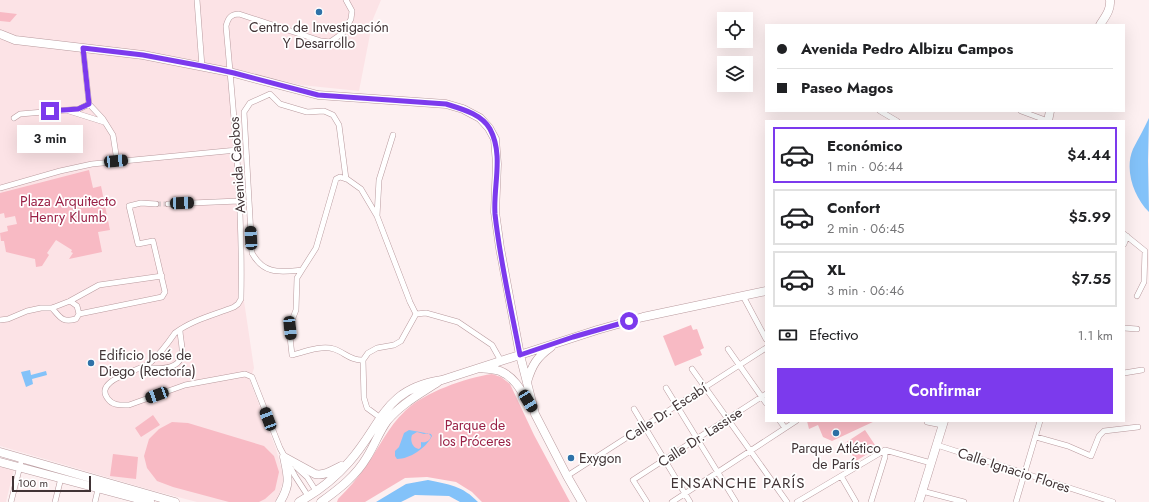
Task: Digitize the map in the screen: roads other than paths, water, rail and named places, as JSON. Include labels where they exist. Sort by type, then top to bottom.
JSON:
[{"type":"main road","points":[[1101,24],[1108,13],[1110,0]]},
{"type":"main road","points":[[0,34],[15,40],[143,55],[202,66],[318,95],[446,104],[463,109],[480,118],[489,128],[495,139],[497,164],[495,212],[500,248],[520,355],[536,414]]},
{"type":"main road","points":[[316,491],[322,502],[357,472],[388,407],[400,396],[426,382],[442,380],[558,341],[643,317],[765,290]]},
{"type":"main road","points":[[527,383],[531,369],[536,361],[543,353],[558,341]]},
{"type":"main road","points":[[480,368],[499,371],[511,377],[520,387],[536,414],[567,476],[582,502]]},
{"type":"main road","points":[[299,502],[310,499],[316,491],[350,462],[383,420]]},
{"type":"main road","points":[[919,502],[943,423]]},
{"type":"main road","points":[[0,452],[22,458],[150,502]]},
{"type":"main road","points":[[284,457],[319,475],[328,473],[350,462]]},
{"type":"main road","points":[[280,502],[287,491],[288,479],[284,457]]},
{"type":"main road","points":[[0,462],[61,478],[99,484],[175,502]]},
{"type":"main road","points":[[334,502],[343,485]]},
{"type":"street","points":[[197,0],[202,66]]},
{"type":"street","name":"Avenida Caobos","points":[[310,499],[294,476],[284,457],[252,377],[245,374],[185,384],[129,405],[119,405],[111,402],[105,393],[107,385],[116,378],[146,367],[152,362],[175,333],[188,325],[234,307],[241,299],[241,253],[237,150],[226,26],[229,17],[234,14],[246,15],[321,41],[330,42],[343,33],[351,19],[352,11],[346,0]]},
{"type":"street","points":[[83,48],[89,104],[103,119],[113,135],[116,161]]},
{"type":"street","points":[[302,270],[286,272],[267,269],[257,263],[252,253],[244,112],[250,103],[270,94],[280,104],[307,112],[324,111],[333,115],[339,125],[346,179]]},
{"type":"street","points":[[14,118],[20,114],[78,109],[89,104]]},
{"type":"street","points":[[66,110],[104,122]]},
{"type":"street","points":[[882,112],[895,120]]},
{"type":"street","points":[[1024,112],[1045,120]]},
{"type":"street","points":[[377,216],[378,180],[393,135]]},
{"type":"street","points":[[0,188],[60,171],[92,164],[237,150]]},
{"type":"street","points":[[363,360],[356,361],[333,348],[322,348],[292,355],[290,328],[296,310],[297,278],[316,248],[336,179],[340,177],[346,179],[361,189],[377,216],[416,314]]},
{"type":"street","points":[[168,204],[239,201]]},
{"type":"street","points":[[79,314],[162,297],[165,292],[153,241],[138,244],[129,206],[141,203],[156,204]]},
{"type":"street","points":[[1126,235],[1145,251],[1144,282],[1137,296]]},
{"type":"street","points":[[0,320],[8,319],[27,311],[41,308],[52,308],[99,285],[162,276]]},
{"type":"street","points":[[743,296],[765,337]]},
{"type":"street","points":[[52,308],[61,319],[68,321],[76,319],[79,314],[77,306],[70,300]]},
{"type":"street","points":[[416,314],[426,313],[458,322],[492,345],[501,361]]},
{"type":"street","points":[[383,420],[367,408],[364,398],[363,360],[368,353],[377,348],[394,345],[401,341],[416,314]]},
{"type":"street","points":[[1125,328],[1137,329]]},
{"type":"street","points":[[146,367],[155,369],[165,368],[179,361],[182,355],[180,330]]},
{"type":"street","points":[[728,349],[764,396]]},
{"type":"street","name":"Calle Dr. Escabí","points":[[567,476],[765,349]]},
{"type":"street","points":[[692,369],[787,502]]},
{"type":"street","points":[[1125,373],[1142,370]]},
{"type":"street","points":[[666,388],[736,502]]},
{"type":"street","name":"Calle Dr. Lassise","points":[[646,502],[634,480],[764,396]]},
{"type":"street","points":[[634,409],[690,502]]},
{"type":"street","points":[[781,422],[785,428]]},
{"type":"street","points":[[672,502],[794,422]]},
{"type":"street","points":[[927,422],[943,423]]},
{"type":"street","points":[[1016,502],[1040,422]]},
{"type":"street","points":[[1036,436],[1068,446],[1091,456],[1099,436],[1104,431],[1138,427]]},
{"type":"street","name":"Calle Ignacio Flores","points":[[937,446],[1113,502]]},
{"type":"street","points":[[797,502],[885,450],[931,463]]},
{"type":"street","points":[[871,502],[885,457],[885,450]]},
{"type":"street","name":"Avenida Caobos","points":[[284,457],[307,477],[316,491]]},
{"type":"street","points":[[11,502],[22,458]]},
{"type":"street","points":[[841,476],[856,502]]},
{"type":"street","points":[[55,502],[61,478]]},
{"type":"street","points":[[95,502],[99,484]]},
{"type":"street","points":[[922,491],[964,502]]},
{"type":"water","points":[[1149,118],[1149,212],[1139,199],[1132,183],[1130,174],[1130,157]]},
{"type":"water","points":[[30,370],[31,375],[46,371],[47,375],[32,379],[33,384],[26,387],[21,372]]},
{"type":"water","points":[[409,430],[427,433],[424,434],[417,432],[412,435],[412,444],[419,449],[421,447],[421,442],[426,442],[429,440],[422,449],[402,459],[397,459],[395,456],[395,451],[399,447],[404,433]]},
{"type":"water","points":[[428,480],[455,486],[467,492],[478,502],[460,502],[449,496],[415,495],[401,502],[376,502],[406,484]]},
{"type":"tunnel","points":[[156,204],[168,204]]},
{"type":"place","name":"Centro de Investigación Y Desarrollo","points":[[319,12]]},
{"type":"place","name":"Edificio José de Diego (Rectoría)","points":[[91,363]]},
{"type":"place","name":"Parque Atlético de París","points":[[836,433]]},
{"type":"place","name":"Exygon","points":[[571,458]]},
{"type":"district","name":"ENSANCHE PARÍS","points":[[738,483]]},
{"type":"park label","name":"Plaza Arquitecto Henry Klumb","points":[[68,210]]},
{"type":"park label","name":"Parque de los Próceres","points":[[475,434]]}]
